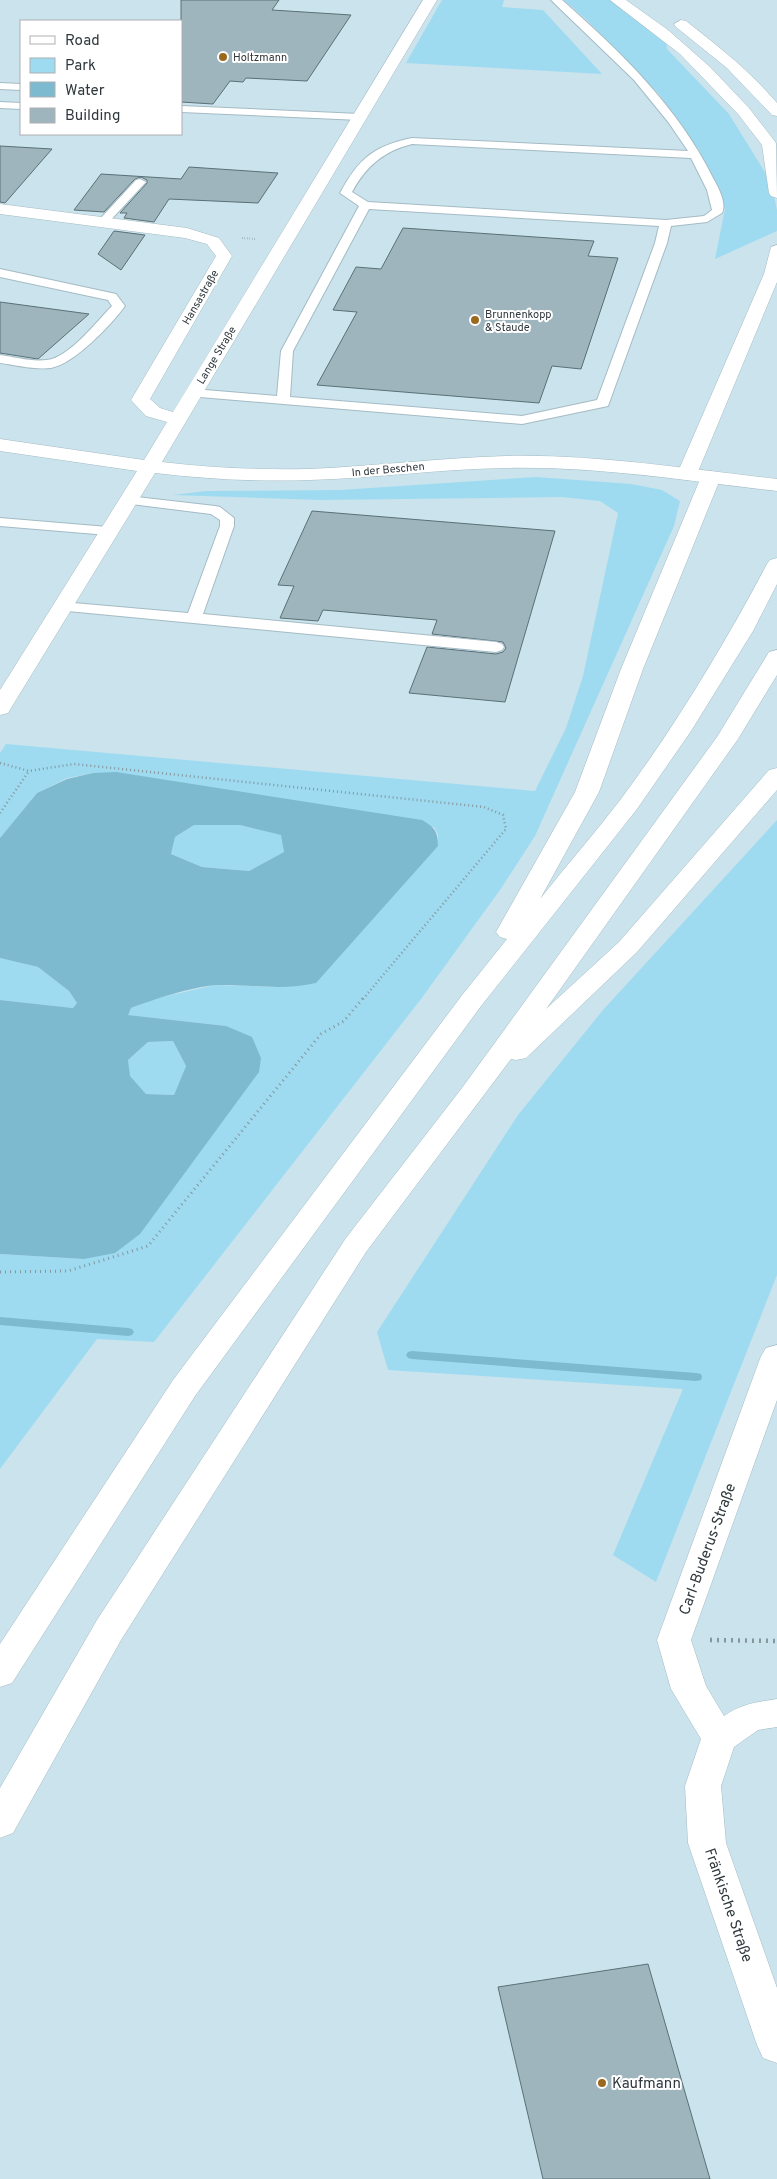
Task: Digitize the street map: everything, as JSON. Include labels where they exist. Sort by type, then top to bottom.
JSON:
[{"type":"main road","name":"Lange Straße","points":[[0,708],[108,531],[150,467],[430,0]]},
{"type":"main road","points":[[616,0],[699,62],[734,99],[773,149],[777,193]]},
{"type":"main road","points":[[673,19],[712,47],[776,111]]},
{"type":"main road","name":"Hansastraße","points":[[0,209],[187,233],[213,241],[224,256],[140,400],[152,412],[178,419]]},
{"type":"main road","points":[[687,474],[772,274],[777,250]]},
{"type":"main road","name":"In der Beschen","points":[[0,445],[150,467],[226,474],[328,474],[440,465],[538,462],[582,464],[777,484]]},
{"type":"main road","points":[[472,1000],[587,792],[632,669],[710,477]]},
{"type":"main road","points":[[0,1673],[184,1388],[472,1000],[634,796],[680,731],[742,631],[777,564]]},
{"type":"main road","points":[[0,1822],[109,1630],[356,1245],[472,1094],[727,739],[777,657]]},
{"type":"main road","points":[[472,1094],[628,947],[777,775]]},
{"type":"main road","name":"Carl-Buderus-Straße","points":[[674,1640],[777,1356]]},
{"type":"main road","points":[[674,1640],[690,1689],[719,1738],[750,1717],[777,1713]]},
{"type":"main road","name":"Fränkische Straße","points":[[719,1738],[703,1786],[707,1843],[777,2045]]},
{"type":"lane","points":[[556,0],[596,36],[643,84],[679,128],[696,155],[717,197],[718,212],[707,219],[666,223],[365,205],[346,193],[354,178],[369,161],[388,147],[412,141],[696,155]]},
{"type":"lane","points":[[0,86],[20,87]]},
{"type":"lane","points":[[0,105],[20,106]]},
{"type":"lane","points":[[182,109],[360,117]]},
{"type":"lane","points":[[102,222],[113,213],[140,182]]},
{"type":"lane","points":[[282,400],[287,351],[365,205]]},
{"type":"lane","points":[[193,393],[522,420],[603,403],[661,243],[666,223]]},
{"type":"lane","points":[[0,273],[112,297],[118,306],[68,356],[51,364],[0,359]]},
{"type":"lane","points":[[128,500],[201,507],[215,510],[227,518],[227,526],[194,618]]},
{"type":"lane","points":[[0,522],[108,531]]},
{"type":"lane","points":[[62,607],[496,647]]},
{"type":"path","points":[[0,763],[29,771],[74,764],[484,807],[503,815],[506,829],[344,1022],[321,1034],[148,1246],[68,1271],[0,1272]]},
{"type":"path","points":[[0,813],[29,771]]},
{"type":"path","points":[[674,1640],[777,1640]]},
{"type":"green space","points":[[442,0],[504,0],[502,7],[543,10],[602,74],[406,63]]},
{"type":"green space","points":[[564,0],[617,0],[666,36],[667,49],[729,114],[771,182],[777,210],[777,231],[715,259],[725,209],[699,150],[659,94],[588,21]]},
{"type":"green space","points":[[536,477],[631,484],[662,490],[680,501],[674,526],[535,836],[500,890],[421,999],[154,1342],[97,1339],[0,1469],[0,1254],[84,1259],[226,1026],[127,1015],[131,1008],[158,998],[215,985],[276,987],[438,846],[438,834],[434,827],[93,773],[67,778],[37,793],[0,838],[0,753],[6,744],[535,791],[566,728],[583,676],[618,513],[600,501],[561,497],[319,500],[173,495],[206,491],[340,490]]},
{"type":"green space","points":[[777,820],[777,1275],[656,1582],[613,1555],[683,1389],[388,1370],[377,1332],[518,1115],[603,1010]]},
{"type":"green space","points":[[194,825],[240,825],[282,835],[284,852],[249,871],[202,867],[171,854],[175,837]]},
{"type":"green space","points":[[0,958],[38,967],[69,991],[77,1003],[73,1008],[0,1000]]},
{"type":"green space","points":[[173,1041],[186,1066],[174,1095],[146,1094],[129,1076],[128,1060],[148,1042]]},
{"type":"water","points":[[116,772],[422,820],[434,830],[438,846],[316,983],[291,987],[206,986],[173,994],[131,1008],[128,1015],[226,1026],[252,1037],[261,1058],[259,1072],[140,1234],[115,1253],[84,1259],[0,1254],[0,1000],[73,1008],[77,1003],[69,991],[38,967],[0,958],[0,838],[37,793],[67,779],[93,773]],"holes":[[[194,825],[240,825],[281,835],[284,852],[249,871],[202,867],[171,854],[175,837]],[[173,1041],[186,1066],[174,1095],[146,1094],[130,1076],[128,1060],[148,1042]]]},
{"type":"building","name":"Holtzmann","points":[[181,0],[279,0],[272,10],[351,15],[307,81],[246,78],[243,82],[230,81],[213,104],[182,102]]},
{"type":"building","points":[[0,146],[52,149],[5,203],[0,202]]},
{"type":"building","points":[[189,167],[278,173],[258,203],[169,199],[154,222],[124,218],[127,213],[120,213],[147,183],[147,180],[141,177],[135,179],[104,212],[74,210],[101,174],[181,179]]},
{"type":"building","name":"Brunnenkopp & Staude","points":[[403,228],[594,241],[588,256],[618,258],[581,369],[552,366],[539,403],[317,385],[357,312],[333,310],[356,267],[381,269]]},
{"type":"building","points":[[114,231],[145,235],[121,270],[98,254]]},
{"type":"building","points":[[0,302],[89,314],[38,359],[0,353]]},
{"type":"building","points":[[312,511],[555,531],[505,702],[409,693],[427,647],[496,654],[503,652],[506,648],[503,642],[432,634],[437,620],[323,610],[318,621],[280,618],[294,586],[278,585]]},
{"type":"building","name":"Kaufmann","points":[[648,1964],[710,2179],[543,2179],[498,1987]]},
{"type":"waterway","points":[[0,1321],[128,1332]]},
{"type":"waterway","points":[[412,1355],[696,1377]]},
{"type":"place","name":"Holtzmann","points":[[223,57]]},
{"type":"place","name":"Brunnenkopp & Staude","points":[[475,320]]},
{"type":"place","name":"Kaufmann","points":[[602,2083]]}]
